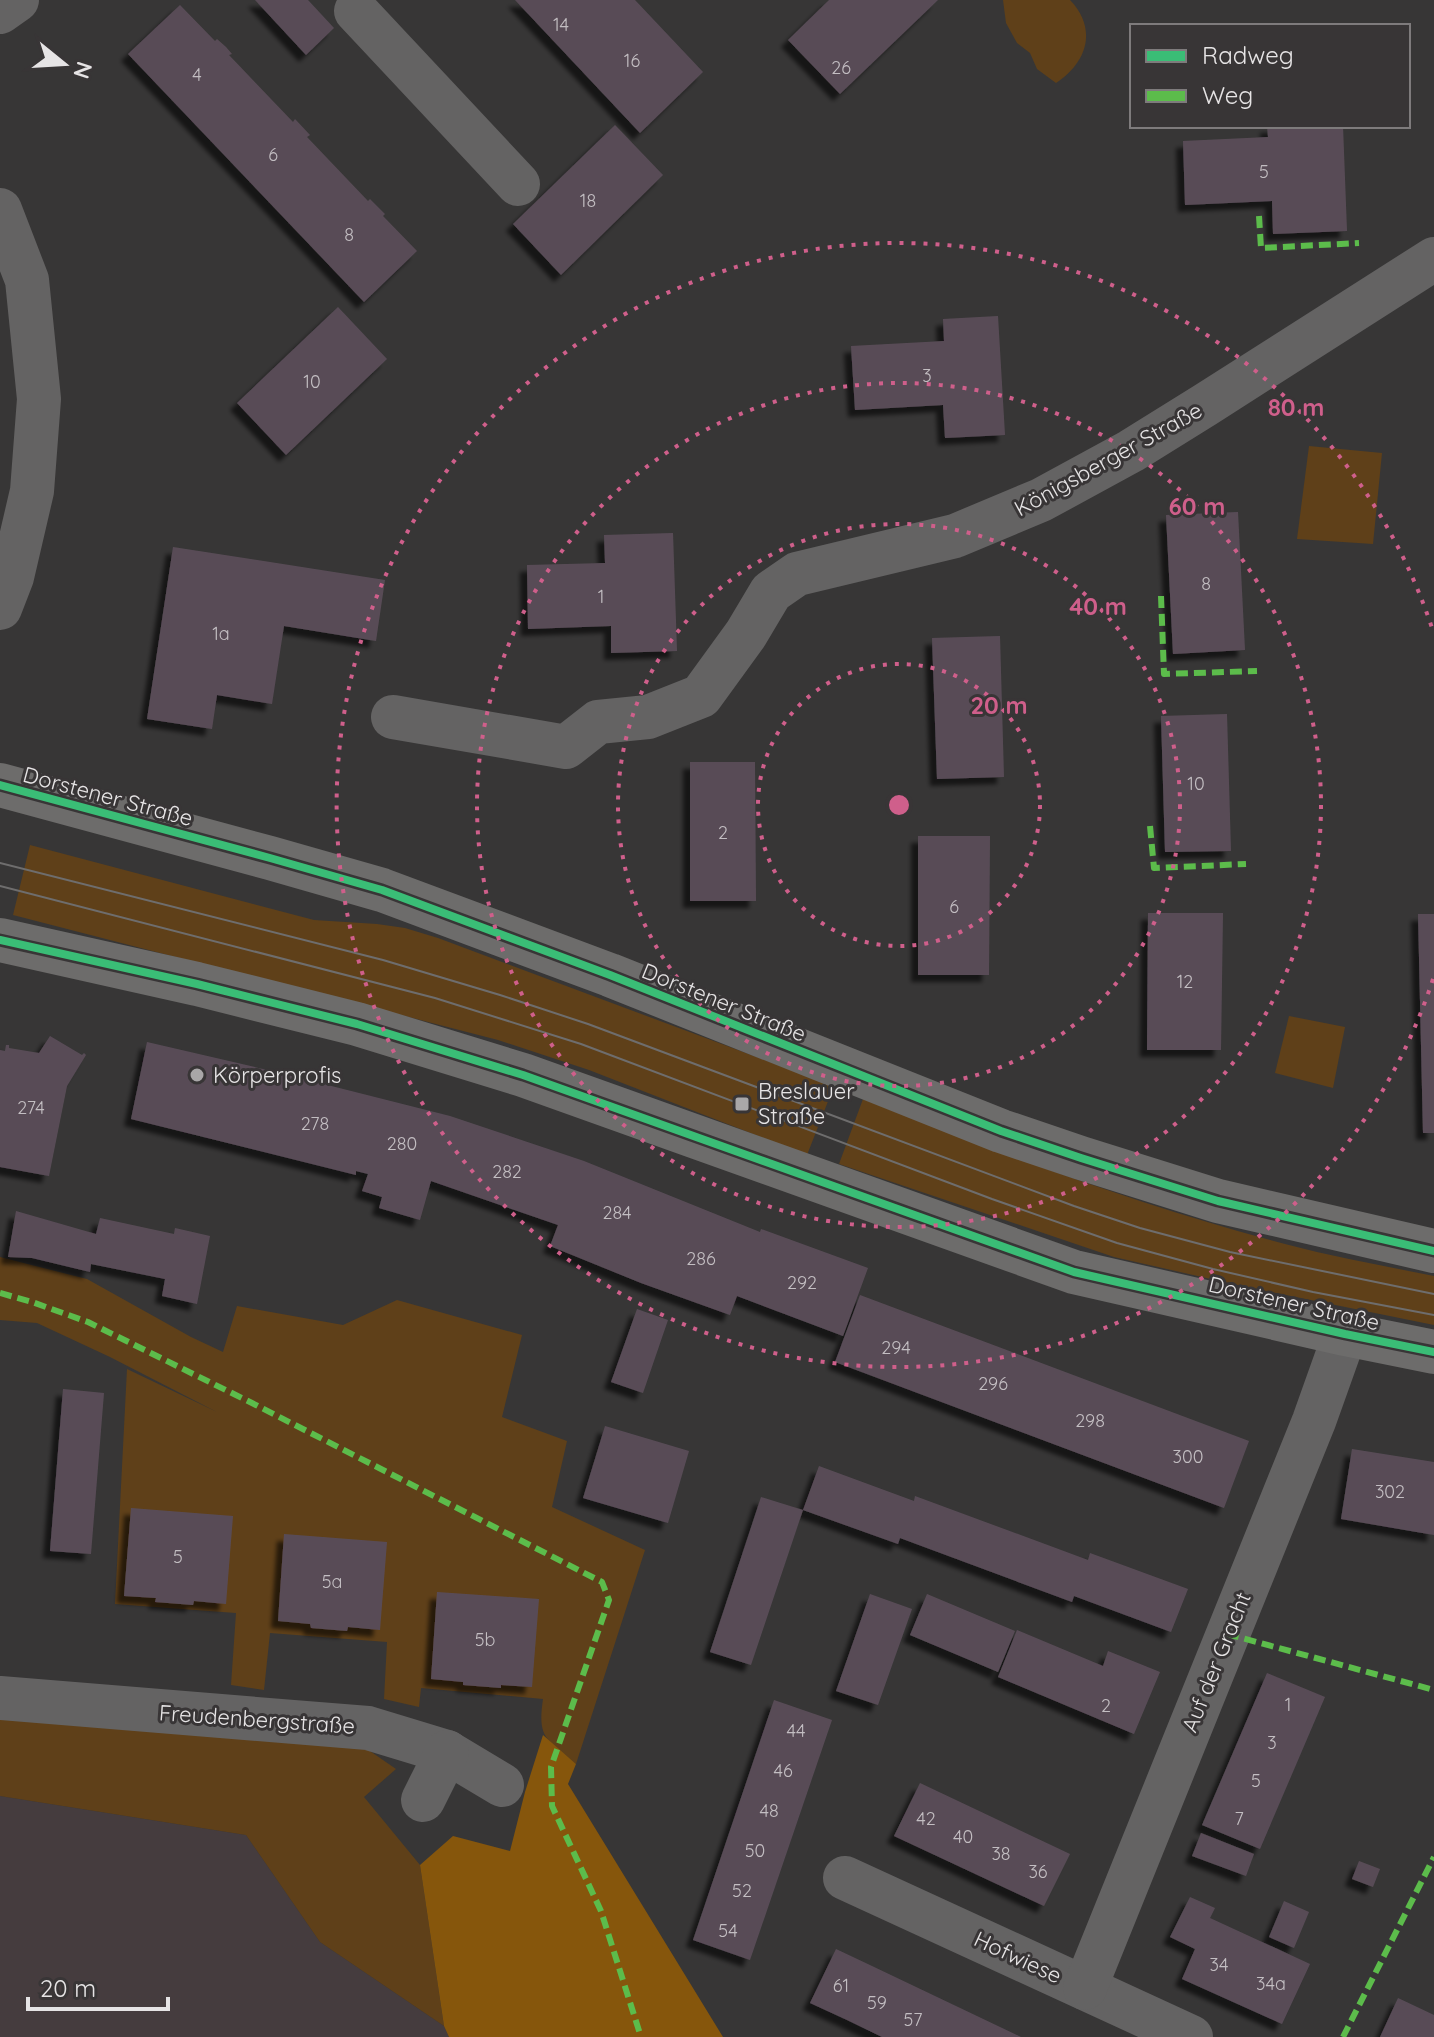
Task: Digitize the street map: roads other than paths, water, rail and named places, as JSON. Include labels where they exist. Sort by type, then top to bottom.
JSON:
[{"type":"main road","name":"Dorstener Straße","points":[[0,785],[382,890],[610,975],[1001,1131],[1081,1158],[1218,1201],[1434,1251]]},
{"type":"main road","name":"Dorstener Straße","points":[[0,940],[357,1024],[523,1075],[1074,1272],[1434,1352]]},
{"type":"street","points":[[0,12],[17,0]]},
{"type":"street","points":[[356,11],[518,184]]},
{"type":"street","points":[[0,210],[27,280],[39,399],[32,491],[12,577],[0,608]]},
{"type":"street","name":"Königsberger Straße","points":[[393,717],[566,747],[598,722],[648,717],[701,696],[746,634],[771,592],[797,574],[955,536],[1041,500],[1131,451],[1434,259]]},
{"type":"street","name":"Auf der Gracht","points":[[1085,1988],[1314,1421],[1345,1334]]},
{"type":"street","name":"Freudenbergstraße","points":[[0,1698],[368,1728],[447,1752],[502,1785]]},
{"type":"street","points":[[423,1800],[447,1752]]},
{"type":"street","name":"Hofwiese","points":[[845,1878],[1191,2037]]},
{"type":"tram line","points":[[0,863],[383,960],[500,995],[588,1024],[1140,1228],[1230,1252],[1434,1294]]},
{"type":"tram line","points":[[0,886],[435,998],[581,1044],[1117,1243],[1313,1292],[1434,1315]]},
{"type":"place","name":"Körperprofis","points":[[197,1075]]},
{"type":"place","name":"Breslauer Straße","points":[[742,1104]]}]
